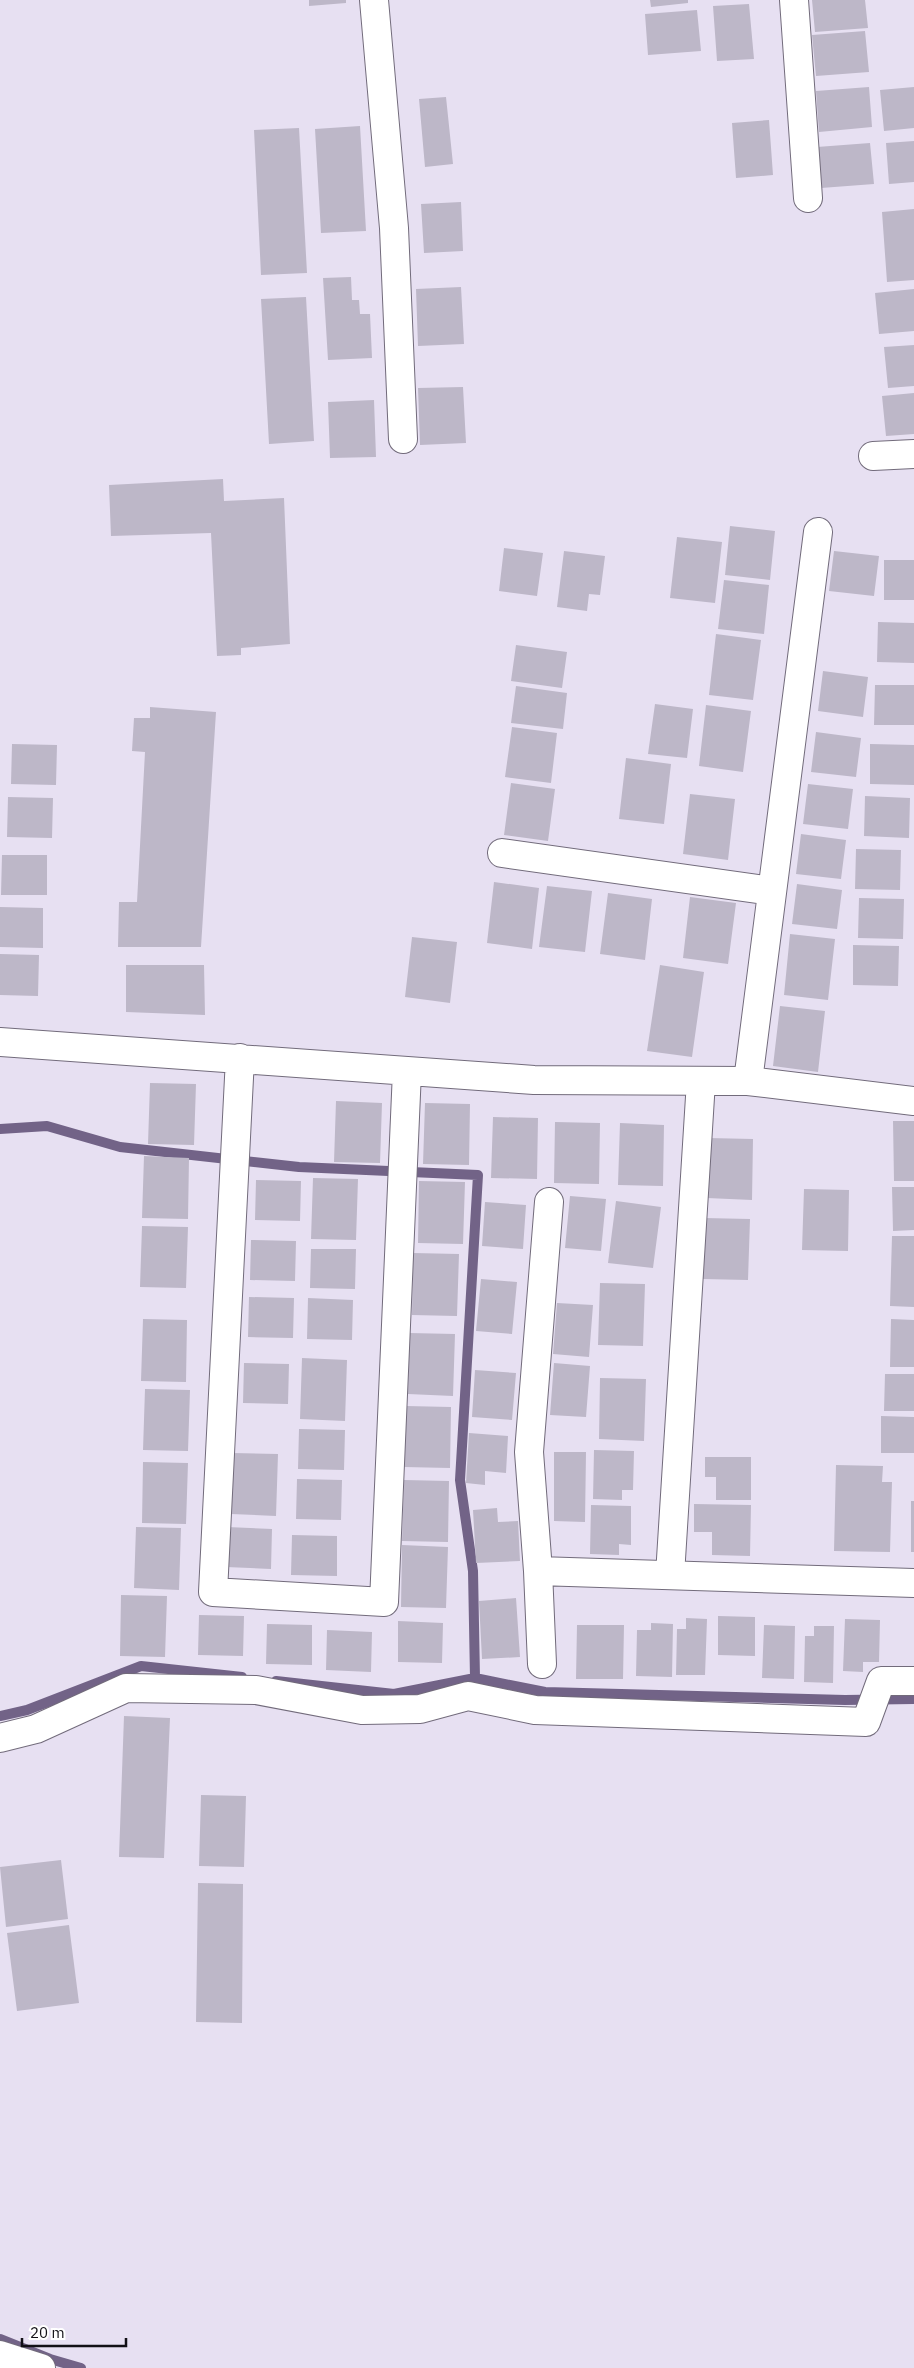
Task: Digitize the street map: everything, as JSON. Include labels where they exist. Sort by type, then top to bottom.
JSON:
[{"type":"street","points":[[374,0],[394,228],[403,439]]},
{"type":"street","points":[[794,0],[808,198]]},
{"type":"street","points":[[874,456],[914,454]]},
{"type":"street","points":[[748,1081],[818,532]]},
{"type":"street","points":[[502,853],[772,890]]},
{"type":"street","points":[[0,1042],[534,1080],[748,1081],[914,1101]]},
{"type":"street","points":[[240,1058],[213,1592],[384,1602],[407,1071]]},
{"type":"street","points":[[670,1575],[701,1081]]},
{"type":"street","points":[[542,1664],[538,1571],[529,1452],[549,1202]]},
{"type":"street","points":[[538,1571],[914,1583]]},
{"type":"street","points":[[0,1738],[36,1729],[126,1688],[256,1690],[362,1710],[420,1709],[468,1696],[535,1710],[721,1719],[866,1722],[881,1681],[914,1681]]},
{"type":"street","points":[[0,2355],[41,2368]]},
{"type":"building","points":[[309,0],[346,0],[346,3],[309,6]]},
{"type":"building","points":[[650,0],[688,0],[688,3],[651,7]]},
{"type":"building","points":[[812,0],[865,0],[868,28],[815,32]]},
{"type":"building","points":[[749,4],[754,59],[717,61],[713,6]]},
{"type":"building","points":[[697,10],[701,51],[648,55],[645,14]]},
{"type":"building","points":[[865,31],[869,72],[816,76],[812,35]]},
{"type":"building","points":[[869,87],[872,127],[819,132],[816,91]]},
{"type":"building","points":[[914,87],[914,128],[884,131],[880,90]]},
{"type":"building","points":[[446,97],[453,164],[425,167],[419,99]]},
{"type":"building","points":[[769,120],[773,175],[736,178],[732,123]]},
{"type":"building","points":[[360,126],[366,231],[321,233],[315,129]]},
{"type":"building","points":[[299,128],[307,273],[261,275],[254,130]]},
{"type":"building","points":[[914,141],[914,182],[889,184],[886,143]]},
{"type":"building","points":[[870,143],[874,184],[821,188],[817,147]]},
{"type":"building","points":[[461,202],[463,251],[424,253],[421,204]]},
{"type":"building","points":[[914,209],[914,280],[887,282],[882,212]]},
{"type":"building","points":[[351,277],[352,300],[359,300],[360,314],[370,314],[372,358],[328,360],[323,278]]},
{"type":"building","points":[[461,287],[464,344],[418,346],[416,289]]},
{"type":"building","points":[[914,289],[914,331],[879,334],[875,293]]},
{"type":"building","points":[[306,297],[314,441],[269,444],[261,299]]},
{"type":"building","points":[[914,345],[914,386],[888,388],[884,347]]},
{"type":"building","points":[[463,387],[466,443],[420,445],[418,388]]},
{"type":"building","points":[[914,393],[914,434],[886,436],[882,396]]},
{"type":"building","points":[[374,400],[376,457],[330,458],[328,402]]},
{"type":"building","points":[[223,479],[224,501],[284,498],[290,644],[241,648],[241,655],[217,656],[211,533],[111,536],[109,485]]},
{"type":"building","points":[[730,526],[775,531],[770,580],[725,575]]},
{"type":"building","points":[[677,537],[722,542],[715,603],[670,598]]},
{"type":"building","points":[[504,548],[543,553],[537,596],[499,591]]},
{"type":"building","points":[[564,551],[605,556],[600,595],[589,594],[587,611],[557,607]]},
{"type":"building","points":[[834,551],[879,556],[874,596],[829,591]]},
{"type":"building","points":[[884,560],[914,560],[914,600],[884,600]]},
{"type":"building","points":[[724,580],[769,585],[764,634],[718,629]]},
{"type":"building","points":[[878,622],[914,623],[914,663],[877,662]]},
{"type":"building","points":[[716,634],[761,640],[753,700],[709,695]]},
{"type":"building","points":[[516,645],[567,652],[562,688],[511,681]]},
{"type":"building","points":[[823,671],[868,677],[863,717],[818,711]]},
{"type":"building","points":[[875,685],[914,685],[914,725],[874,725]]},
{"type":"building","points":[[516,686],[567,693],[563,729],[511,723]]},
{"type":"building","points":[[655,704],[693,709],[687,758],[648,754]]},
{"type":"building","points":[[706,705],[751,711],[743,772],[699,766]]},
{"type":"building","points":[[150,707],[216,712],[201,947],[118,947],[119,902],[137,902],[145,752],[132,751],[134,718],[150,718]]},
{"type":"building","points":[[512,727],[557,733],[551,783],[505,777]]},
{"type":"building","points":[[816,732],[861,738],[856,777],[811,772]]},
{"type":"building","points":[[12,744],[57,745],[56,785],[11,784]]},
{"type":"building","points":[[870,744],[914,745],[914,785],[870,784]]},
{"type":"building","points":[[626,758],[671,764],[664,824],[619,819]]},
{"type":"building","points":[[511,783],[555,789],[548,841],[504,835]]},
{"type":"building","points":[[808,784],[853,789],[848,829],[803,824]]},
{"type":"building","points":[[690,794],[735,799],[728,860],[683,854]]},
{"type":"building","points":[[865,796],[910,798],[909,838],[864,836]]},
{"type":"building","points":[[8,797],[53,798],[52,838],[7,837]]},
{"type":"building","points":[[801,834],[846,840],[841,879],[796,874]]},
{"type":"building","points":[[856,849],[901,850],[900,890],[855,889]]},
{"type":"building","points":[[2,855],[47,855],[47,895],[1,895]]},
{"type":"building","points":[[494,882],[539,888],[532,949],[487,943]]},
{"type":"building","points":[[797,884],[842,890],[837,929],[792,924]]},
{"type":"building","points":[[547,886],[592,891],[585,952],[539,947]]},
{"type":"building","points":[[608,893],[652,899],[645,960],[600,954]]},
{"type":"building","points":[[690,897],[736,903],[728,964],[683,958]]},
{"type":"building","points":[[859,898],[904,899],[903,939],[858,938]]},
{"type":"building","points":[[0,907],[43,908],[43,948],[0,947]]},
{"type":"building","points":[[790,934],[835,939],[828,1000],[784,995]]},
{"type":"building","points":[[412,937],[457,942],[450,1003],[405,997]]},
{"type":"building","points":[[853,945],[899,946],[898,986],[853,985]]},
{"type":"building","points":[[0,954],[39,955],[38,996],[0,995]]},
{"type":"building","points":[[126,965],[204,965],[205,1015],[126,1012]]},
{"type":"building","points":[[660,965],[704,972],[692,1057],[647,1051]]},
{"type":"building","points":[[780,1006],[825,1011],[818,1072],[773,1066]]},
{"type":"building","points":[[150,1083],[196,1084],[194,1145],[148,1144]]},
{"type":"building","points":[[336,1101],[382,1103],[380,1163],[334,1162]]},
{"type":"building","points":[[425,1103],[470,1104],[469,1165],[423,1164]]},
{"type":"building","points":[[493,1117],[538,1118],[537,1179],[491,1178]]},
{"type":"building","points":[[893,1121],[914,1121],[914,1181],[894,1181]]},
{"type":"building","points":[[555,1122],[600,1123],[599,1184],[554,1183]]},
{"type":"building","points":[[620,1123],[664,1125],[663,1186],[618,1185]]},
{"type":"building","points":[[708,1138],[753,1139],[752,1200],[707,1198]]},
{"type":"building","points":[[144,1156],[189,1158],[188,1219],[142,1218]]},
{"type":"building","points":[[313,1178],[358,1179],[356,1240],[311,1239]]},
{"type":"building","points":[[256,1180],[301,1181],[300,1221],[255,1220]]},
{"type":"building","points":[[419,1181],[465,1182],[463,1244],[418,1243]]},
{"type":"building","points":[[892,1187],[914,1187],[914,1230],[893,1231]]},
{"type":"building","points":[[804,1189],[849,1190],[848,1251],[802,1250]]},
{"type":"building","points":[[570,1196],[606,1199],[601,1251],[565,1248]]},
{"type":"building","points":[[616,1201],[661,1207],[653,1268],[608,1263]]},
{"type":"building","points":[[485,1202],[526,1205],[523,1249],[482,1246]]},
{"type":"building","points":[[704,1218],[750,1219],[748,1280],[703,1279]]},
{"type":"building","points":[[142,1226],[188,1227],[186,1288],[140,1287]]},
{"type":"building","points":[[892,1236],[914,1236],[914,1307],[890,1306]]},
{"type":"building","points":[[251,1240],[296,1241],[295,1281],[250,1280]]},
{"type":"building","points":[[311,1249],[356,1249],[355,1289],[310,1288]]},
{"type":"building","points":[[413,1253],[459,1254],[457,1316],[412,1315]]},
{"type":"building","points":[[481,1279],[517,1282],[512,1334],[476,1331]]},
{"type":"building","points":[[600,1283],[645,1284],[643,1346],[598,1345]]},
{"type":"building","points":[[249,1297],[294,1298],[293,1338],[248,1337]]},
{"type":"building","points":[[308,1298],[353,1300],[352,1340],[307,1339]]},
{"type":"building","points":[[557,1303],[593,1305],[589,1357],[553,1354]]},
{"type":"building","points":[[143,1319],[187,1320],[186,1382],[141,1381]]},
{"type":"building","points":[[891,1319],[914,1320],[914,1367],[890,1367]]},
{"type":"building","points":[[409,1333],[455,1334],[453,1396],[408,1394]]},
{"type":"building","points":[[302,1358],[347,1360],[345,1421],[300,1419]]},
{"type":"building","points":[[244,1363],[289,1364],[288,1404],[243,1403]]},
{"type":"building","points":[[554,1363],[590,1366],[586,1417],[550,1415]]},
{"type":"building","points":[[475,1370],[516,1373],[512,1420],[472,1417]]},
{"type":"building","points":[[885,1374],[914,1374],[914,1411],[884,1411]]},
{"type":"building","points":[[600,1378],[646,1379],[644,1441],[599,1439]]},
{"type":"building","points":[[145,1389],[190,1390],[188,1451],[143,1450]]},
{"type":"building","points":[[406,1406],[451,1407],[450,1468],[404,1467]]},
{"type":"building","points":[[881,1416],[914,1417],[914,1453],[881,1453]]},
{"type":"building","points":[[299,1429],[345,1430],[344,1470],[298,1469]]},
{"type":"building","points":[[469,1433],[508,1436],[506,1473],[485,1471],[485,1485],[466,1483]]},
{"type":"building","points":[[594,1450],[634,1451],[633,1490],[622,1490],[622,1500],[593,1499]]},
{"type":"building","points":[[554,1452],[586,1452],[585,1522],[554,1521]]},
{"type":"building","points":[[232,1453],[278,1454],[276,1516],[231,1514]]},
{"type":"building","points":[[705,1457],[751,1457],[751,1500],[716,1500],[716,1477],[705,1477]]},
{"type":"building","points":[[143,1462],[188,1463],[186,1524],[142,1523]]},
{"type":"building","points":[[836,1465],[883,1466],[882,1482],[892,1482],[890,1552],[834,1551]]},
{"type":"building","points":[[297,1479],[342,1480],[341,1520],[296,1519]]},
{"type":"building","points":[[404,1480],[449,1481],[448,1542],[402,1541]]},
{"type":"building","points":[[911,1501],[914,1501],[914,1552],[911,1552]]},
{"type":"building","points":[[694,1504],[751,1505],[750,1556],[712,1555],[712,1532],[694,1532]]},
{"type":"building","points":[[591,1505],[631,1506],[631,1545],[619,1544],[619,1555],[590,1554]]},
{"type":"building","points":[[497,1508],[498,1522],[518,1521],[520,1561],[476,1563],[473,1510]]},
{"type":"building","points":[[136,1527],[181,1528],[179,1590],[134,1588]]},
{"type":"building","points":[[227,1527],[272,1529],[271,1569],[226,1567]]},
{"type":"building","points":[[292,1535],[337,1536],[337,1576],[291,1575]]},
{"type":"building","points":[[402,1545],[448,1547],[446,1608],[401,1607]]},
{"type":"building","points":[[121,1595],[167,1596],[165,1657],[120,1656]]},
{"type":"building","points":[[516,1598],[520,1657],[482,1659],[479,1601]]},
{"type":"building","points":[[199,1615],[244,1616],[243,1656],[198,1655]]},
{"type":"building","points":[[718,1616],[755,1617],[755,1656],[718,1655]]},
{"type":"building","points":[[686,1618],[707,1619],[705,1675],[676,1675],[677,1629],[686,1629]]},
{"type":"building","points":[[845,1619],[880,1620],[879,1662],[863,1662],[863,1672],[843,1671]]},
{"type":"building","points":[[398,1621],[443,1623],[442,1663],[398,1662]]},
{"type":"building","points":[[651,1623],[673,1624],[672,1677],[636,1676],[637,1630],[651,1630]]},
{"type":"building","points":[[267,1624],[312,1625],[312,1665],[266,1664]]},
{"type":"building","points":[[577,1625],[624,1625],[623,1679],[576,1679]]},
{"type":"building","points":[[764,1625],[795,1626],[794,1679],[762,1678]]},
{"type":"building","points":[[814,1626],[834,1626],[833,1683],[804,1682],[805,1636],[814,1636]]},
{"type":"building","points":[[327,1630],[372,1632],[371,1672],[326,1670]]},
{"type":"building","points":[[124,1716],[170,1718],[164,1858],[119,1857]]},
{"type":"building","points":[[201,1795],[246,1796],[244,1867],[199,1866]]},
{"type":"building","points":[[61,1860],[68,1919],[6,1927],[0,1867]]},
{"type":"building","points":[[198,1883],[243,1884],[242,2023],[196,2022]]},
{"type":"building","points":[[69,1925],[79,2003],[17,2011],[7,1933]]},
{"type":"waterway","points":[[0,1129],[47,1126],[120,1147],[299,1167],[478,1175],[460,1480],[473,1571],[475,1678]]},
{"type":"waterway","points":[[0,1716],[27,1710],[141,1666],[242,1677]]},
{"type":"waterway","points":[[276,1681],[394,1694],[475,1678],[545,1692],[845,1700],[914,1699]]},
{"type":"waterway","points":[[0,2339],[50,2359],[81,2368]]}]
